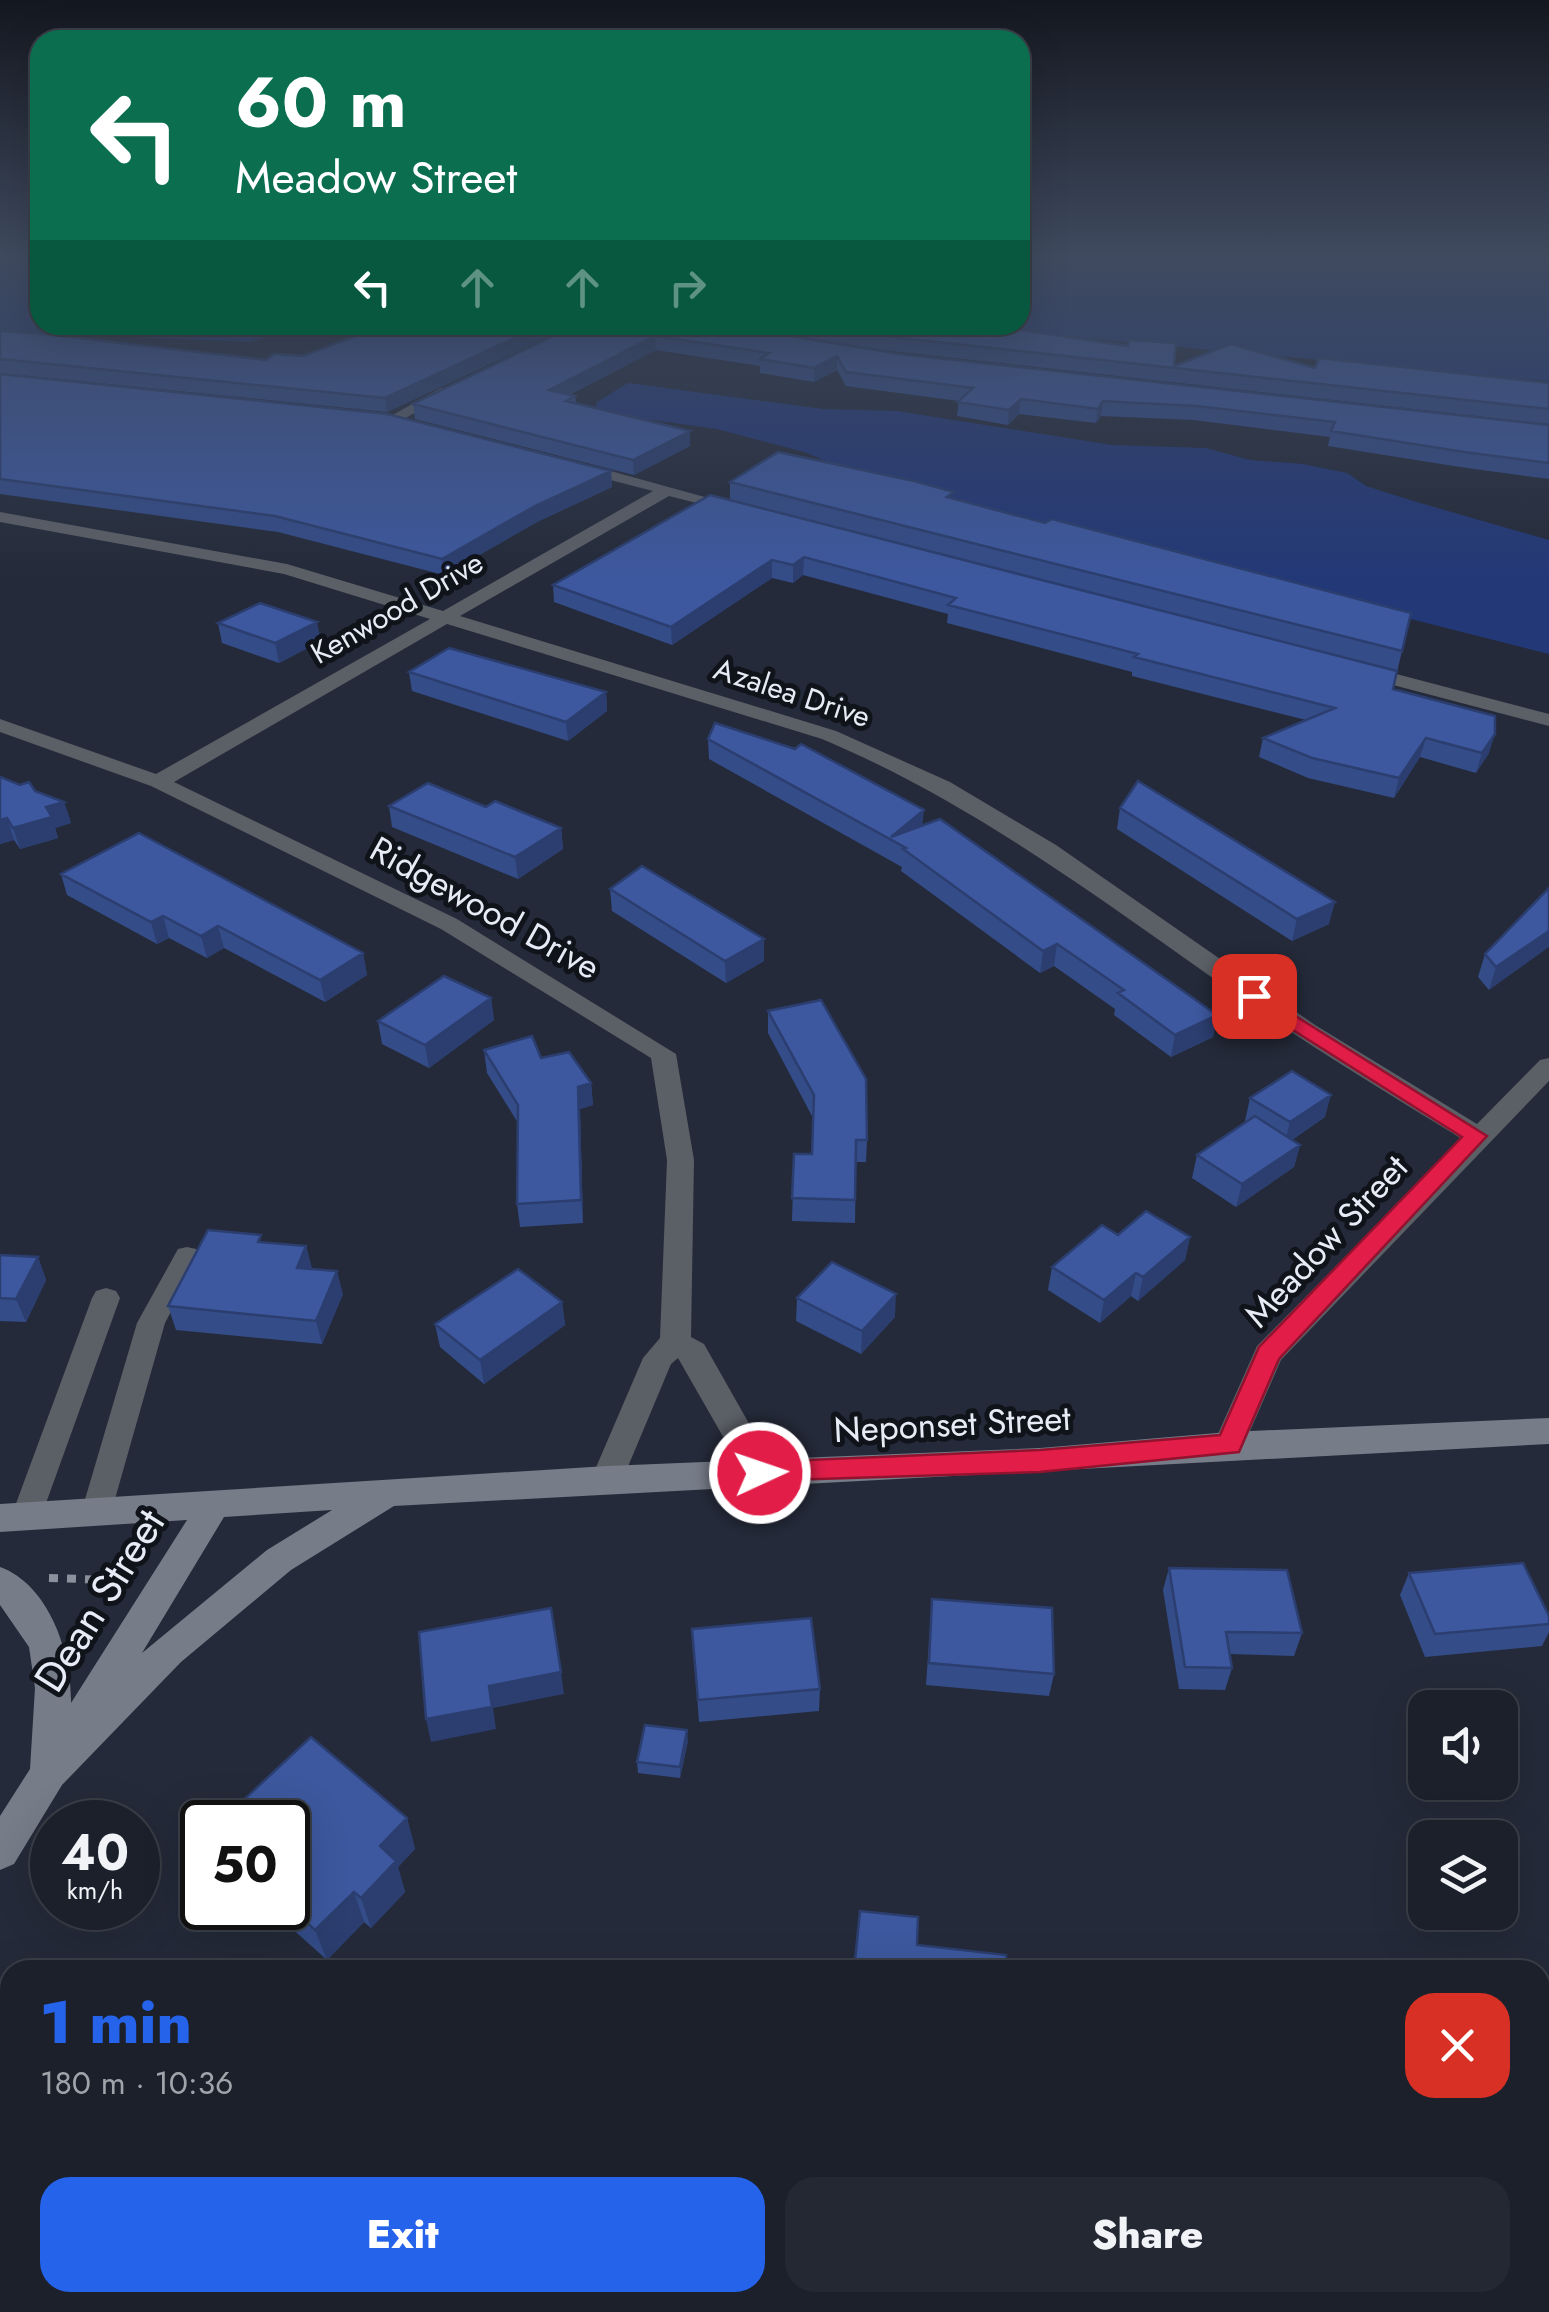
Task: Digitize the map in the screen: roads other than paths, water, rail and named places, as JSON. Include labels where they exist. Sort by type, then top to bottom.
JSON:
[{"type":"main road","name":"Neponset Street","points":[[13,1517],[608,1480],[1040,1461],[1230,1445],[1549,1432]]},
{"type":"main road","points":[[47,1774],[181,1640],[279,1560],[390,1492]]},
{"type":"main road","name":"Dean Street","points":[[0,1851],[216,1502]]},
{"type":"main road","points":[[0,1582],[28,1608],[54,1660],[47,1774]]},
{"type":"street","points":[[420,428],[383,420],[454,387]]},
{"type":"street","points":[[558,462],[763,515]]},
{"type":"street","name":"Kenwood Drive","points":[[158,782],[441,616],[667,490]]},
{"type":"street","name":"Azalea Drive","points":[[0,517],[237,558],[830,734],[903,762],[1030,836],[1254,996],[1476,1136]]},
{"type":"street","points":[[1338,665],[1549,720]]},
{"type":"street","name":"Ridgewood Drive","points":[[0,725],[158,782],[449,924],[663,1054],[674,1090],[682,1253],[676,1342]]},
{"type":"street","name":"Meadow Street","points":[[1230,1445],[1268,1354],[1476,1136],[1549,1066]]},
{"type":"street","points":[[608,1480],[658,1358],[676,1342],[693,1352],[760,1473]]},
{"type":"lane","points":[[96,1513],[151,1323],[187,1256]]},
{"type":"lane","points":[[13,1517],[106,1298]]}]
